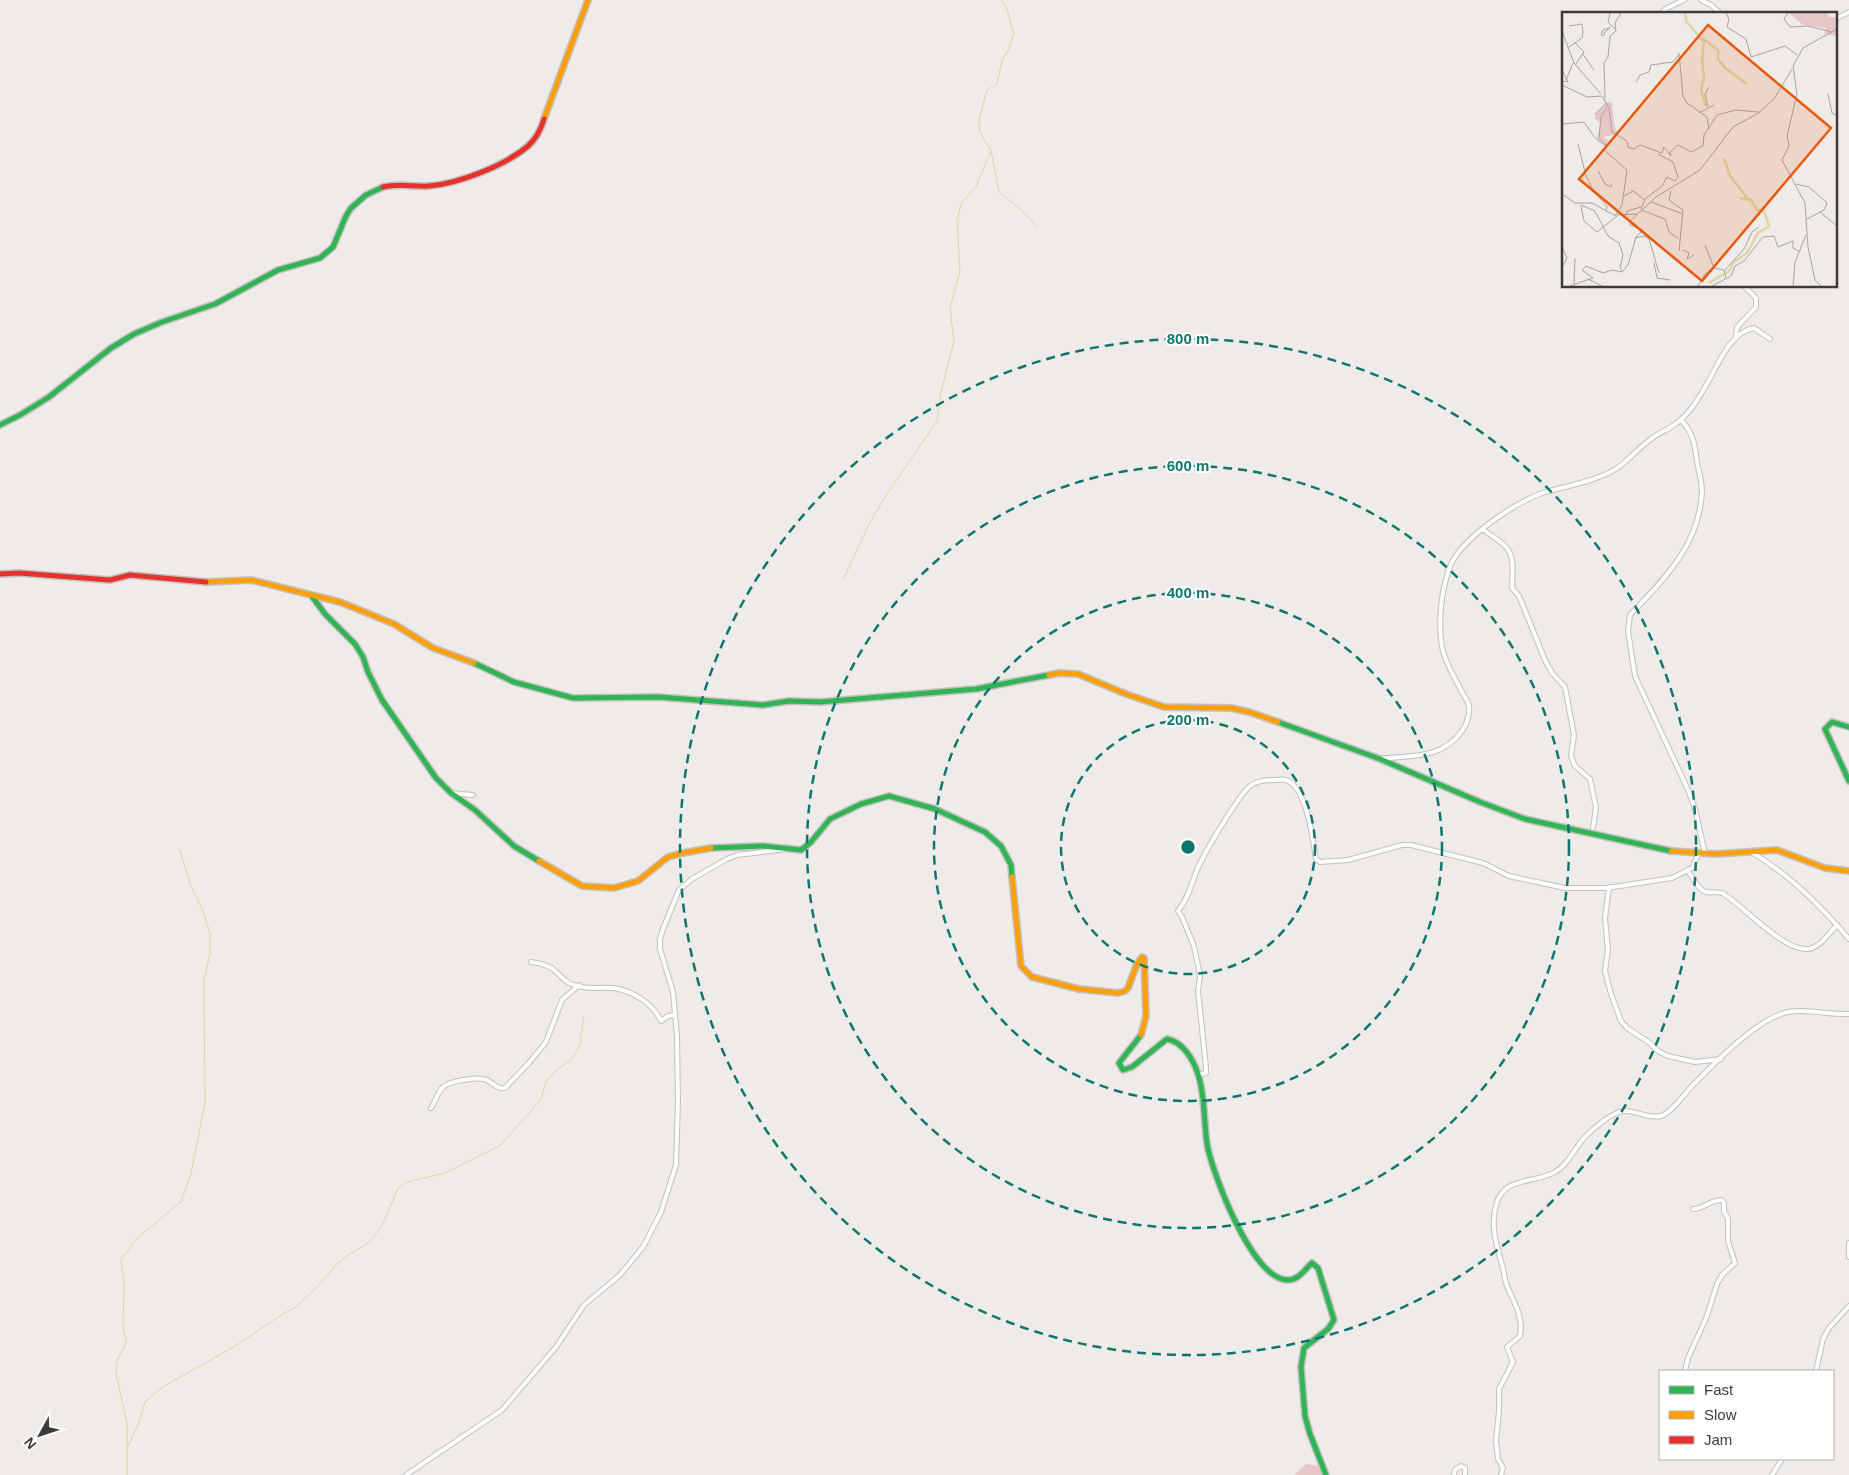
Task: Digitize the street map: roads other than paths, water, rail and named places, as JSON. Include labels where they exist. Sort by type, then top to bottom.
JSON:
[{"type":"street","points":[[0,425],[30,412],[76,378],[113,346],[134,334],[178,316],[216,304],[276,270],[317,260],[325,255],[333,247],[346,216],[352,208],[364,196],[375,190],[391,184],[402,183],[428,186],[440,185],[474,174],[520,152],[535,138],[542,126],[588,0]]},
{"type":"street","points":[[1662,12],[1684,0]]},
{"type":"street","points":[[1701,0],[1720,12]]},
{"type":"street","points":[[1836,18],[1849,12]]},
{"type":"street","points":[[1736,336],[1737,327],[1756,308],[1756,298],[1746,288]]},
{"type":"street","points":[[1380,759],[1412,757],[1436,752],[1456,739],[1464,728],[1469,714],[1469,705],[1447,662],[1442,648],[1440,629],[1444,590],[1449,567],[1456,555],[1482,529],[1519,505],[1544,493],[1567,487],[1614,469],[1652,438],[1681,420],[1705,388],[1729,344],[1736,336],[1754,328],[1770,339]]},
{"type":"street","points":[[1199,1076],[1206,1073],[1198,991],[1200,976],[1194,946],[1178,911],[1190,891],[1197,871],[1223,825],[1240,798],[1255,783],[1286,780],[1300,792],[1309,820],[1316,859],[1320,862],[1348,860],[1402,845],[1411,845],[1483,863],[1509,876],[1565,888],[1609,887],[1672,878],[1688,871],[1695,864],[1702,853],[1692,801],[1635,676],[1628,632],[1630,615],[1671,571],[1683,554],[1695,525],[1702,492],[1701,480],[1693,438],[1689,428],[1681,420]]},
{"type":"street","points":[[1482,529],[1506,545],[1513,559],[1512,588],[1519,596],[1545,660],[1552,673],[1565,687],[1574,736],[1571,756],[1574,766],[1590,779],[1596,807],[1593,828]]},
{"type":"street","points":[[0,574],[19,573],[110,580],[130,575],[206,582],[251,580],[340,602],[394,624],[433,648],[462,658],[514,682],[573,698],[588,700],[658,697],[762,705],[789,701],[820,702],[976,689],[1042,675],[1078,674],[1164,707],[1231,708],[1248,712],[1380,759],[1525,819],[1660,849],[1702,853],[1777,850],[1824,868],[1849,871]]},
{"type":"street","points":[[311,595],[325,614],[355,644],[363,657],[382,700],[436,778],[451,793],[475,810],[514,846],[582,886],[592,888],[625,886],[635,883],[670,856],[718,847],[776,846],[801,850],[811,842],[830,819],[861,804],[889,796],[935,809],[957,818],[985,832],[1001,846],[1011,865],[1021,966],[1026,973],[1042,980],[1100,993],[1121,992],[1129,987],[1138,960],[1144,958],[1146,1016],[1142,1034],[1120,1064],[1120,1067],[1123,1070],[1127,1069],[1167,1039],[1174,1040],[1181,1045],[1192,1059],[1199,1076],[1208,1148],[1227,1201],[1251,1249],[1262,1266],[1274,1276],[1286,1280],[1297,1278],[1309,1265],[1314,1263],[1318,1268],[1334,1320],[1324,1334],[1311,1341],[1305,1348],[1302,1356],[1304,1404],[1308,1426],[1326,1475]]},
{"type":"street","points":[[1849,727],[1837,722],[1831,722],[1824,729],[1849,781]]},
{"type":"street","points":[[451,793],[473,795]]},
{"type":"street","points":[[406,1475],[502,1410],[556,1347],[584,1305],[620,1275],[650,1235],[661,1212],[676,1165],[678,1101],[675,1015],[673,992],[660,950],[660,940],[678,890],[684,884],[727,859],[746,853],[789,848]]},
{"type":"street","points":[[1751,852],[1782,871],[1849,939]]},
{"type":"street","points":[[1688,871],[1702,890],[1708,893],[1722,893],[1765,928],[1795,948],[1808,950],[1817,946],[1837,925]]},
{"type":"street","points":[[1609,887],[1605,918],[1608,950],[1605,971],[1621,1021],[1627,1028],[1650,1043],[1658,1051],[1668,1056],[1695,1062],[1720,1059]]},
{"type":"street","points":[[531,962],[550,967],[571,984],[587,989],[614,988],[626,991],[642,999],[652,1007],[661,1021],[668,1016],[675,1015]]},
{"type":"street","points":[[431,1108],[442,1088],[454,1083],[469,1079],[486,1079],[501,1089],[505,1088],[546,1042],[562,1000],[579,985]]},
{"type":"street","points":[[1501,1475],[1504,1468],[1498,1459],[1496,1441],[1499,1389],[1513,1362],[1507,1347],[1520,1336],[1521,1322],[1520,1314],[1506,1282],[1496,1248],[1494,1234],[1495,1206],[1499,1196],[1509,1186],[1554,1173],[1563,1167],[1584,1138],[1617,1112],[1626,1110],[1651,1116],[1662,1116],[1720,1059],[1763,1023],[1782,1013],[1798,1011],[1849,1014]]},
{"type":"street","points":[[1686,1370],[1688,1358],[1707,1316],[1717,1284],[1722,1275],[1735,1262],[1727,1235],[1728,1223],[1722,1200],[1716,1200],[1702,1208],[1694,1209]]},
{"type":"street","points":[[1849,1243],[1849,1257]]},
{"type":"street","points":[[1816,1370],[1824,1339],[1830,1328],[1849,1306]]},
{"type":"street","points":[[1772,1475],[1781,1460]]},
{"type":"street","points":[[1454,1475],[1455,1470],[1461,1466],[1465,1468],[1465,1475]]},
{"type":"waterway","points":[[1001,0],[1006,6],[1014,34],[1008,51],[1002,60],[997,84],[987,90],[979,121],[980,132],[991,151],[999,192],[1024,212],[1036,227]]},
{"type":"waterway","points":[[844,578],[869,524],[885,497],[937,421],[941,392],[954,341],[950,308],[960,271],[957,221],[961,204],[976,186],[991,151]]},
{"type":"waterway","points":[[127,1475],[127,1423],[116,1374],[118,1358],[126,1343],[123,1324],[124,1285],[121,1259],[138,1237],[181,1202],[191,1174],[205,1102],[204,980],[210,954],[210,933],[203,911],[190,884],[180,850]]},
{"type":"waterway","points":[[128,1446],[138,1425],[145,1402],[161,1388],[237,1345],[296,1307],[335,1266],[348,1255],[367,1244],[381,1228],[398,1188],[407,1182],[445,1173],[501,1145],[541,1099],[546,1082],[556,1070],[571,1060],[580,1045],[584,1016]]}]
